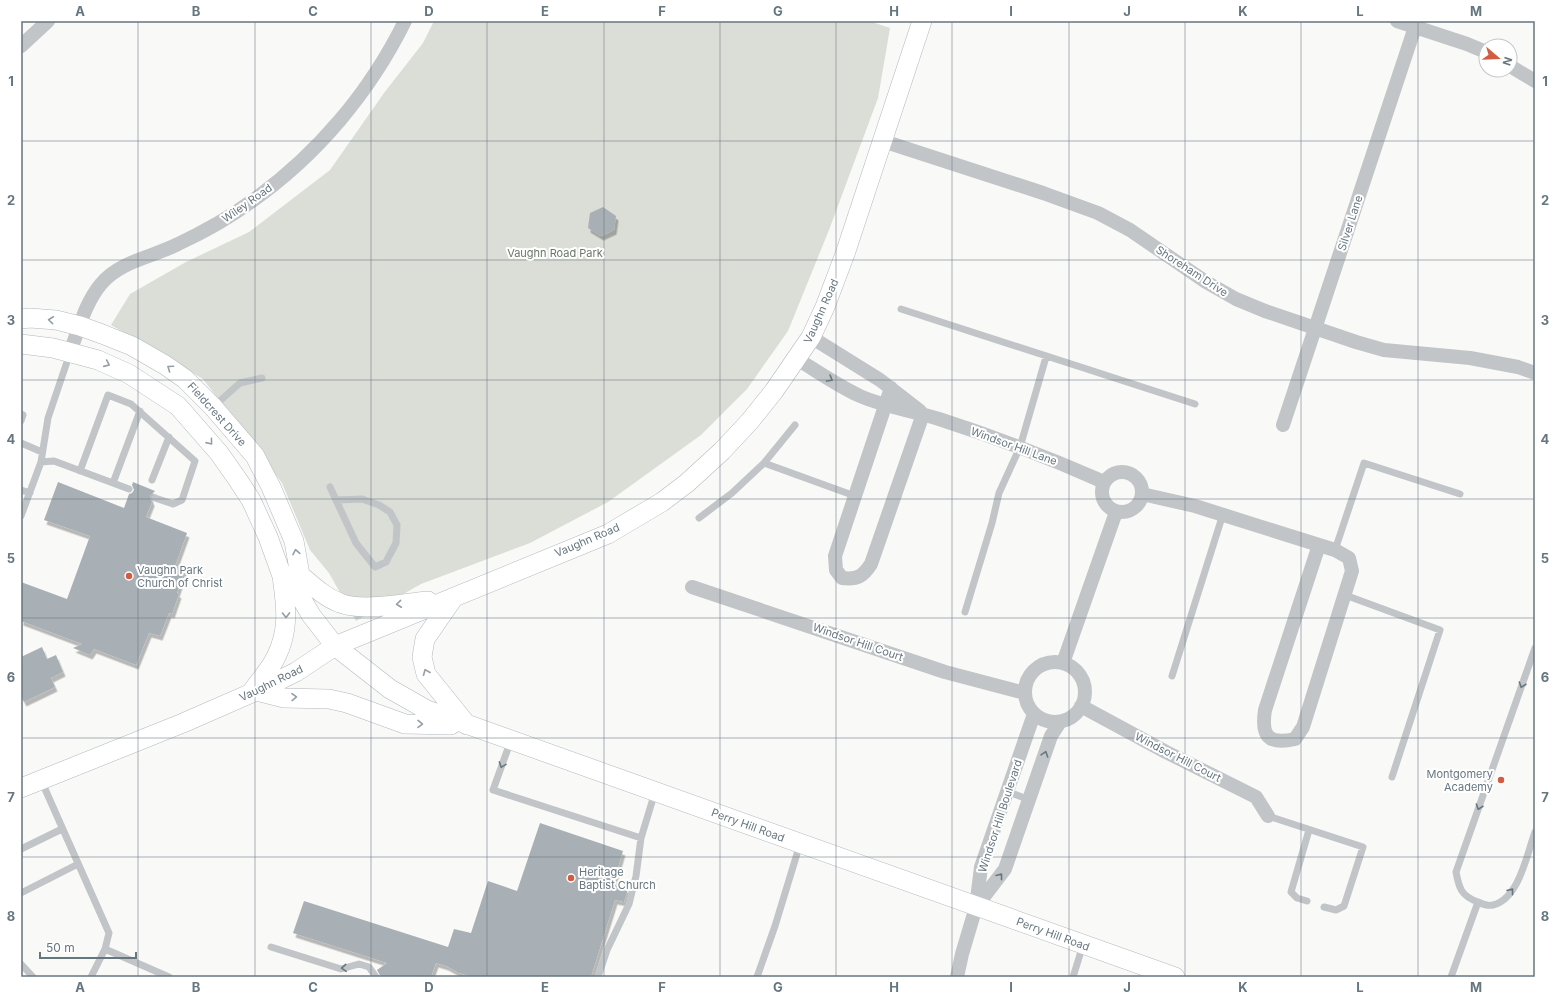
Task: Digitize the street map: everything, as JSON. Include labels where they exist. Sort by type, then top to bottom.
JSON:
[{"type":"main road","name":"Vaughn Road","points":[[21,788],[183,723],[253,693],[296,672],[335,646],[608,534],[662,502],[687,483],[722,451],[750,421],[774,391],[811,337],[825,307],[845,254],[922,21]]},
{"type":"main road","name":"Fieldcrest Drive","points":[[21,319],[30,318],[56,320],[80,326],[132,346],[166,365],[185,379],[213,407],[255,456],[271,487],[294,541],[293,580]]},
{"type":"main road","name":"Fieldcrest Drive","points":[[21,344],[53,348],[98,360],[129,374],[178,406],[219,453],[251,500],[268,537],[311,615],[335,646]]},
{"type":"main road","points":[[194,423],[213,407]]},
{"type":"main road","points":[[251,500],[271,487]]},
{"type":"main road","points":[[453,598],[365,607],[340,603],[319,591],[293,580],[284,636],[275,658],[253,693],[284,698],[329,699],[347,703],[405,724],[467,725]]},
{"type":"main road","points":[[453,598],[425,639],[422,657],[426,674],[467,725]]},
{"type":"main road","name":"Perry Hill Road","points":[[335,646],[390,690],[427,710],[1175,977]]},
{"type":"street","points":[[21,46],[48,21]]},
{"type":"street","name":"Wiley Road","points":[[70,352],[92,296],[110,275],[120,268],[177,245],[224,219],[275,183],[314,149],[360,95],[390,50],[405,21]]},
{"type":"street","points":[[1397,21],[1416,24],[1478,49]]},
{"type":"street","name":"Silver Lane","points":[[1283,425],[1416,24]]},
{"type":"street","points":[[1518,71],[1535,82]]},
{"type":"street","name":"Shoreham Drive","points":[[882,141],[1043,192],[1098,213],[1130,230],[1206,282],[1236,299],[1265,312],[1384,350],[1470,358],[1518,367],[1535,373]]},
{"type":"street","name":"Windsor Hill Lane","points":[[811,337],[880,380],[923,414]]},
{"type":"street","name":"Windsor Hill Lane","points":[[797,359],[860,396],[885,405],[923,414],[1020,447],[1053,459],[1104,482]]},
{"type":"street","points":[[891,388],[835,556],[836,570],[842,578],[853,579],[865,574],[871,564],[923,414]]},
{"type":"street","points":[[1126,472],[1134,475],[1138,480],[1142,487],[1142,494],[1136,507],[1123,513],[1116,512],[1108,508],[1104,502],[1101,496],[1101,488],[1104,482],[1112,474],[1126,472]]},
{"type":"street","points":[[1142,494],[1223,514],[1335,550],[1349,558],[1352,571],[1303,727],[1295,739],[1273,741],[1267,736],[1263,725],[1265,710],[1319,545]]},
{"type":"street","points":[[1063,663],[1116,512]]},
{"type":"street","name":"Windsor Hill Court","points":[[692,587],[945,672],[1025,693]]},
{"type":"street","points":[[1060,722],[1042,720],[1034,714],[1028,705],[1025,693],[1026,682],[1034,670],[1043,664],[1053,662],[1063,663],[1076,670],[1082,679],[1085,689],[1084,699],[1081,706]]},
{"type":"street","name":"Windsor Hill Court","points":[[1081,706],[1166,752],[1256,797],[1268,816]]},
{"type":"street","name":"Windsor Hill Boulevard","points":[[976,907],[1005,869],[1051,736],[1060,722],[1071,717],[1081,706]]},
{"type":"street","name":"Windsor Hill Boulevard","points":[[976,907],[981,867],[1006,791],[1034,714]]},
{"type":"street","points":[[957,977],[976,907]]},
{"type":"lane","points":[[901,309],[1195,404]]},
{"type":"lane","points":[[21,516],[41,462],[48,418],[70,352]]},
{"type":"lane","points":[[965,612],[999,493],[1020,447],[1046,357]]},
{"type":"lane","points":[[213,407],[240,383],[262,378]]},
{"type":"lane","points":[[80,470],[108,395],[131,404],[195,461],[182,500],[173,504],[155,498]]},
{"type":"lane","points":[[113,483],[140,411]]},
{"type":"lane","points":[[21,414],[23,414],[21,421]]},
{"type":"lane","points":[[698,518],[732,493],[764,462],[794,425]]},
{"type":"lane","points":[[152,480],[169,437]]},
{"type":"lane","points":[[21,443],[42,452]]},
{"type":"lane","points":[[41,462],[54,461],[129,489]]},
{"type":"lane","points":[[764,462],[855,496]]},
{"type":"lane","points":[[1335,550],[1364,463],[1460,494]]},
{"type":"lane","points":[[330,487],[336,500],[356,543],[375,567],[386,562],[396,543],[398,525],[390,512],[379,505],[362,499],[336,500]]},
{"type":"lane","points":[[21,490],[30,494]]},
{"type":"lane","points":[[1172,676],[1223,514]]},
{"type":"lane","points":[[1345,595],[1440,630],[1392,777]]},
{"type":"lane","points":[[1535,648],[1456,872],[1459,887],[1465,896],[1492,906],[1504,900],[1517,883],[1535,832]]},
{"type":"lane","points":[[511,740],[493,790],[641,838]]},
{"type":"lane","points":[[40,780],[109,933],[105,949],[91,977]]},
{"type":"lane","points":[[1006,791],[1030,800]]},
{"type":"lane","points":[[598,977],[607,950],[630,904],[636,876],[641,838],[656,792]]},
{"type":"lane","points":[[1268,816],[1363,847],[1344,906],[1336,910],[1324,907]]},
{"type":"lane","points":[[21,849],[62,829]]},
{"type":"lane","points":[[1307,901],[1297,898],[1291,892],[1309,830]]},
{"type":"lane","points":[[757,977],[800,844]]},
{"type":"lane","points":[[21,893],[78,864]]},
{"type":"lane","points":[[1451,977],[1478,902]]},
{"type":"lane","points":[[1073,977],[1083,945]]},
{"type":"lane","points":[[271,947],[340,969],[358,964],[369,967],[376,977]]},
{"type":"lane","points":[[105,949],[169,977]]},
{"type":"lane","points":[[21,964],[33,977]]},
{"type":"green space","name":"Vaughn Road Park","points":[[434,21],[869,21],[890,28],[878,98],[829,230],[788,331],[747,389],[701,435],[608,502],[530,543],[421,584],[356,621],[329,573],[310,550],[282,483],[203,379],[111,325],[130,294],[186,262],[249,232],[330,170],[384,93],[423,43]]},
{"type":"building","points":[[603,207],[616,216],[614,230],[601,236],[588,228],[590,213]]},
{"type":"building","name":"Vaughn Park Church of Christ","points":[[58,482],[124,508],[129,494],[134,490],[132,485],[133,482],[155,491],[150,496],[152,502],[146,517],[187,533],[175,566],[185,569],[172,614],[169,613],[160,636],[149,633],[136,665],[94,649],[90,655],[73,648],[82,644],[21,621],[21,582],[67,599],[90,536],[44,520]]},
{"type":"building","points":[[42,647],[47,659],[56,655],[63,672],[51,678],[55,687],[24,702],[21,696],[21,657]]},
{"type":"building","name":"Heritage Baptist Church","points":[[540,823],[623,851],[613,884],[628,889],[624,902],[615,900],[591,977],[473,977],[459,973],[446,966],[436,963],[431,977],[381,977],[377,970],[387,963],[293,933],[304,901],[448,947],[454,929],[471,933],[488,881],[517,891]]},
{"type":"place","name":"Vaughn Park Church of Christ","points":[[129,576]]},
{"type":"place","name":"Montgomery Academy","points":[[1501,780]]},
{"type":"place","name":"Heritage Baptist Church","points":[[571,878]]}]
